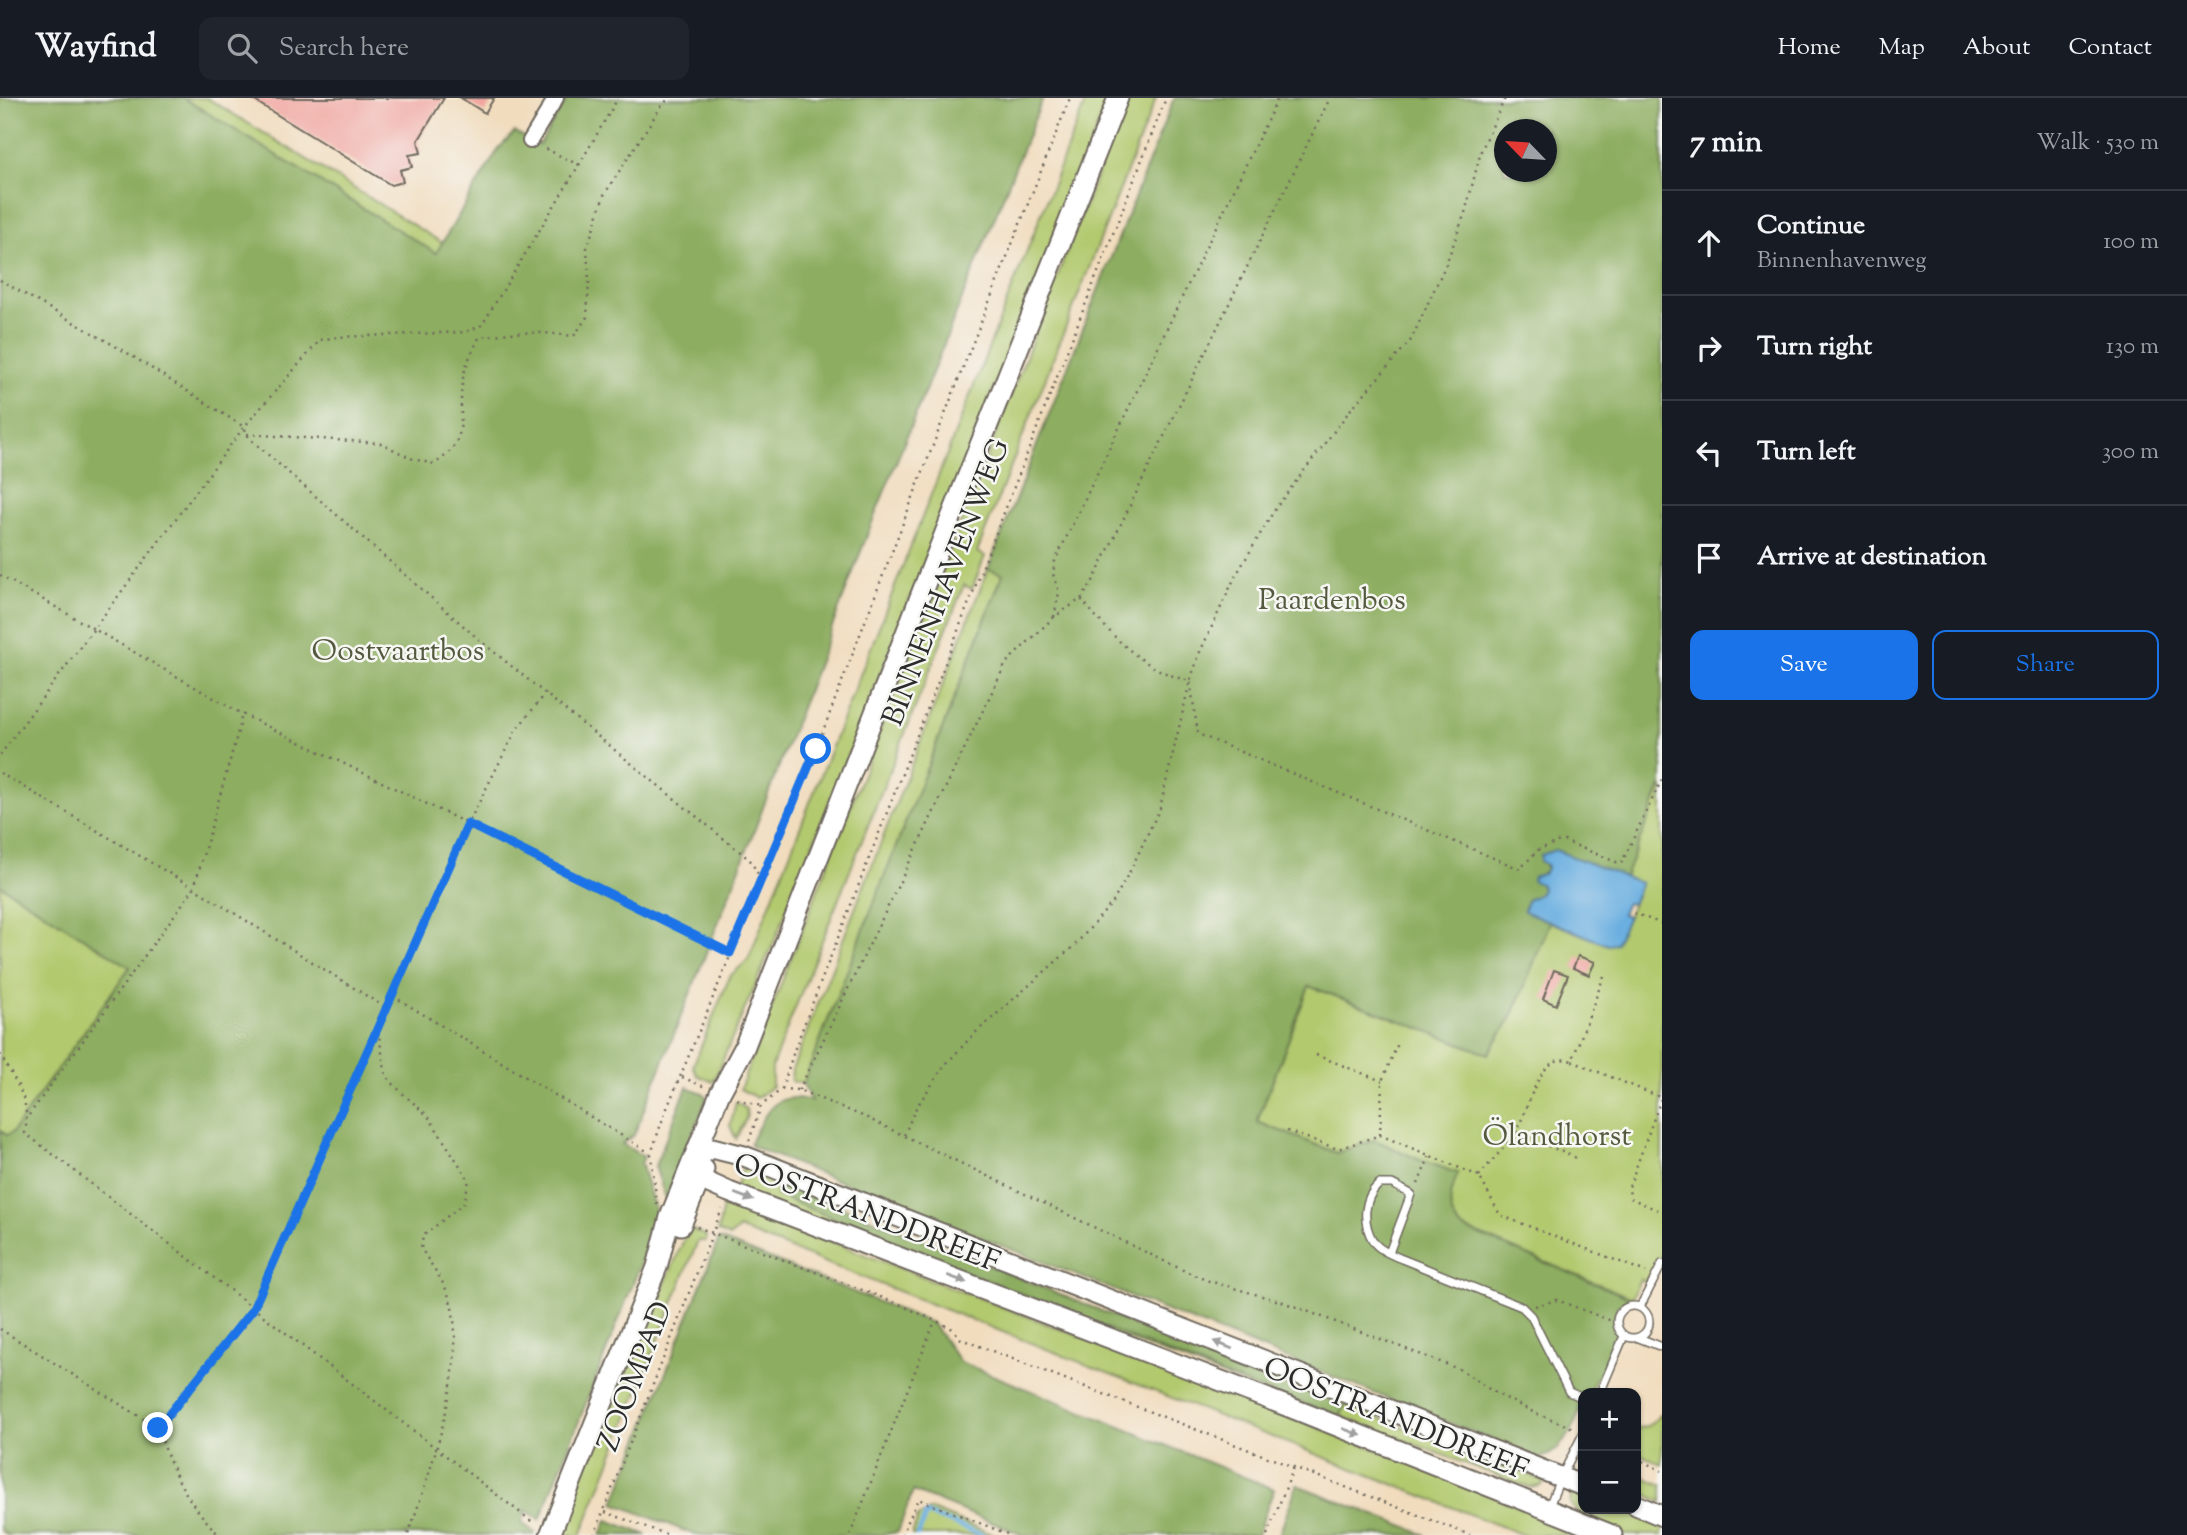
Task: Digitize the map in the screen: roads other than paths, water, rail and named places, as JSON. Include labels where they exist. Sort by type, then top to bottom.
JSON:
[{"type":"main road","name":"BINNENHAVENWEG","points":[[544,1531],[657,1267],[670,1217],[720,1093],[744,1048],[1118,98]]},
{"type":"main road","name":"BINNENHAVENWEG","points":[[657,1267],[677,1235],[700,1179],[736,1086],[744,1048]]},
{"type":"main road","name":"OOSTRANDDREEF","points":[[1578,1484],[744,1156],[712,1148],[693,1160],[700,1179],[729,1192],[1276,1402],[1612,1535]]},
{"type":"main road","points":[[1641,1508],[1662,1516]]},
{"type":"street","points":[[530,141],[556,98]]},
{"type":"lane","points":[[1389,1253],[1411,1194],[1392,1184],[1379,1184],[1366,1201],[1365,1214],[1373,1241],[1389,1253],[1522,1307],[1531,1316],[1569,1392],[1578,1396]]},
{"type":"lane","points":[[1640,1307],[1662,1264]]},
{"type":"lane","points":[[1624,1336],[1617,1323],[1618,1317],[1624,1308],[1640,1307],[1648,1314],[1650,1325],[1639,1338]]},
{"type":"lane","points":[[1624,1336],[1662,1346]]},
{"type":"lane","points":[[1602,1388],[1624,1336]]},
{"type":"lane","points":[[1560,1479],[1578,1443]]},
{"type":"lane","name":"OOSTRANDDREEF","points":[[1548,1510],[1560,1479]]},
{"type":"water","points":[[1555,850],[1641,883],[1632,904],[1627,903],[1622,914],[1628,916],[1616,944],[1608,945],[1524,911],[1527,900],[1542,890],[1541,885],[1532,880],[1547,869],[1547,865],[1540,861],[1541,855]]},
{"type":"waterway","points":[[918,1535],[926,1514],[983,1535]]},
{"type":"park label","name":"Paardenbos","points":[[1332,599]]},
{"type":"park label","name":"Oostvaartbos","points":[[398,650]]},
{"type":"park label","name":"Ölandhorst","points":[[1557,1135]]}]
